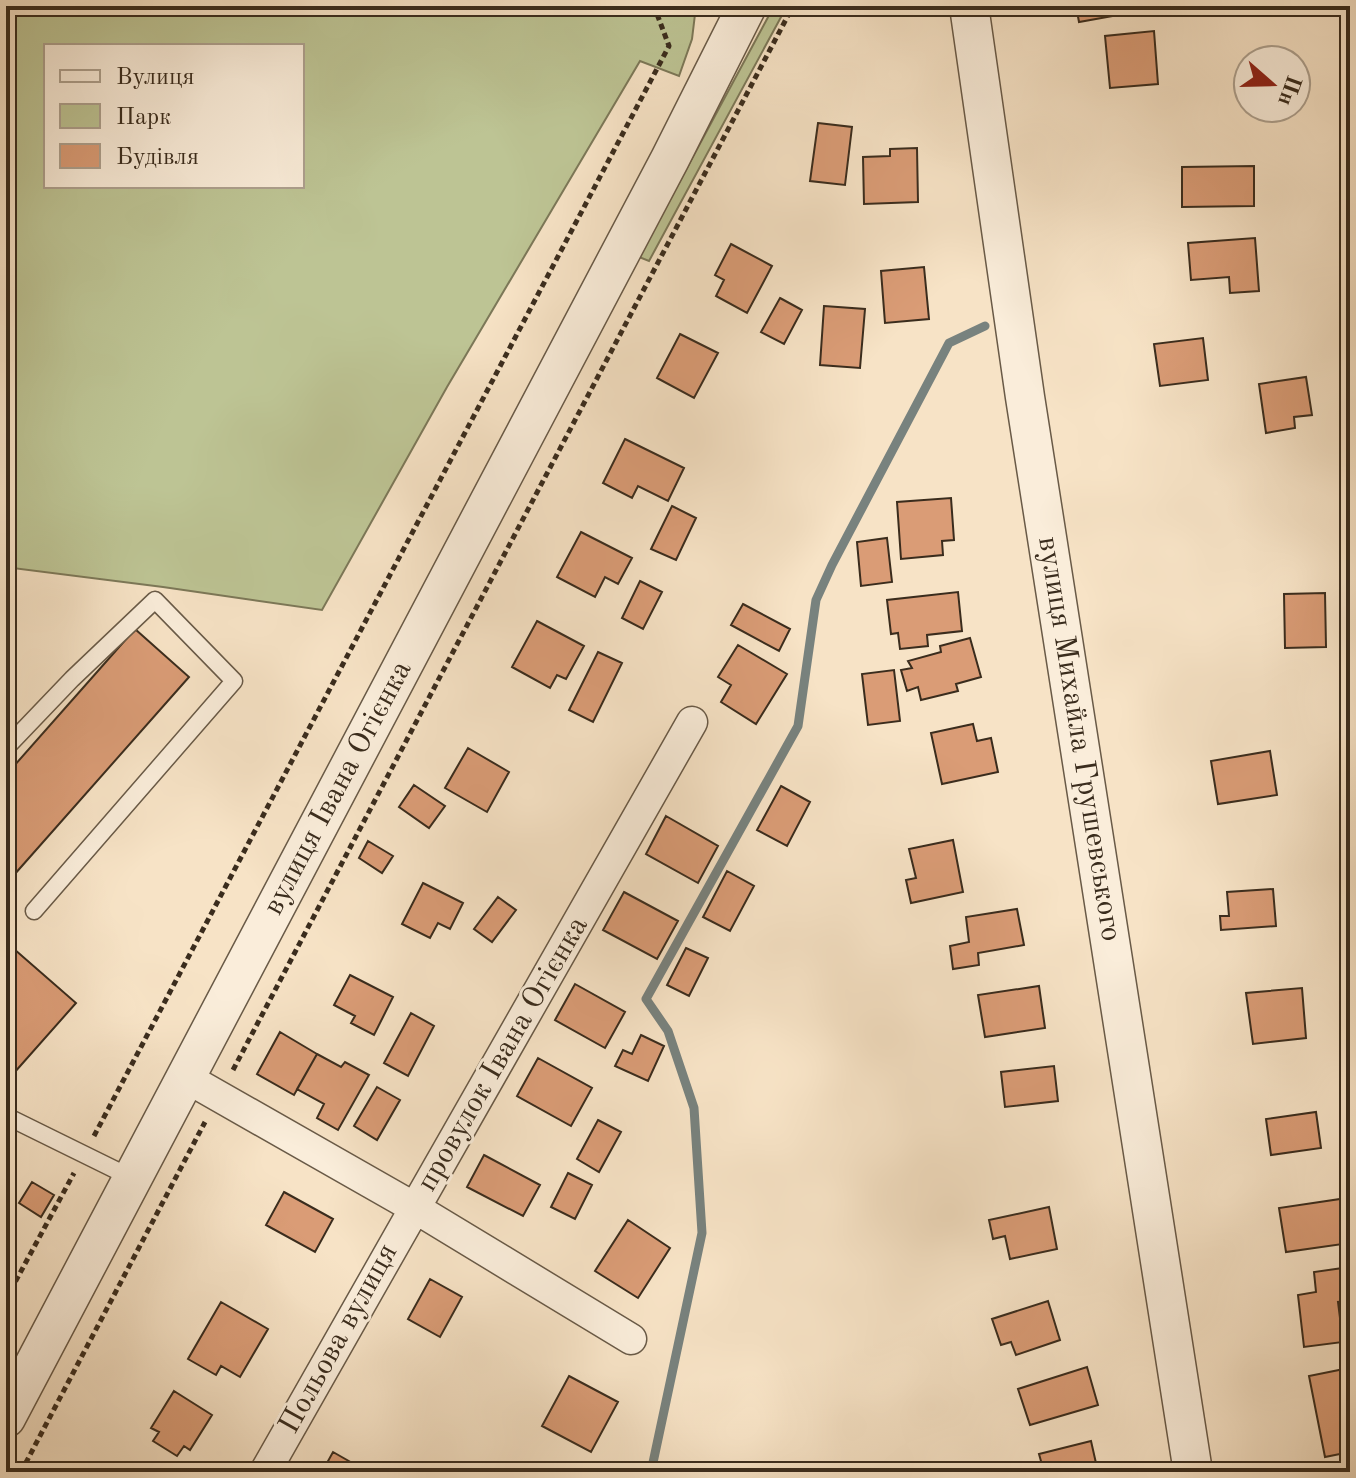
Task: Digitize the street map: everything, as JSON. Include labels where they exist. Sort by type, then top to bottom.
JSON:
[{"type":"street","points":[[670,159],[718,6]]},
{"type":"street","points":[[670,159],[747,6]]},
{"type":"street","name":"вулиця Михайла Грушевського","points":[[968,14],[1193,1472]]},
{"type":"street","name":"вулиця Івана Огієнка","points":[[6,1418],[670,159]]},
{"type":"street","name":"провулок Івана Огієнка","points":[[631,1339],[415,1208],[692,722]]},
{"type":"street","points":[[185,1077],[415,1208]]},
{"type":"street","name":"Польова вулиця","points":[[265,1472],[415,1208]]},
{"type":"lane","points":[[6,748],[155,600],[234,681],[34,911]]},
{"type":"lane","points":[[6,1117],[132,1178]]},
{"type":"path","points":[[6,1299],[669,46],[654,6]]},
{"type":"path","points":[[21,1472],[793,6]]},
{"type":"green space","points":[[6,6],[696,6],[692,39],[679,76],[640,61],[447,387],[322,610],[13,568],[6,577]]},
{"type":"green space","points":[[774,6],[787,6],[649,261],[639,257]]},
{"type":"building","points":[[1076,6],[1125,6],[1112,8],[1113,16],[1079,22]]},
{"type":"building","points":[[1154,31],[1158,84],[1110,88],[1105,36]]},
{"type":"building","points":[[818,123],[852,127],[845,185],[810,181]]},
{"type":"building","points":[[917,148],[918,202],[864,204],[863,157],[890,156],[890,149]]},
{"type":"building","points":[[1254,166],[1254,206],[1182,207],[1182,167]]},
{"type":"building","points":[[1255,238],[1259,291],[1230,293],[1229,277],[1191,280],[1188,243]]},
{"type":"building","points":[[731,244],[772,266],[747,313],[716,296],[724,280],[715,275]]},
{"type":"building","points":[[924,267],[929,319],[885,323],[881,271]]},
{"type":"building","points":[[780,298],[802,310],[784,344],[761,332]]},
{"type":"building","points":[[824,306],[865,309],[860,368],[820,365]]},
{"type":"building","points":[[680,334],[718,353],[694,398],[657,378]]},
{"type":"building","points":[[1203,338],[1208,380],[1160,386],[1154,344]]},
{"type":"building","points":[[1306,377],[1312,415],[1294,417],[1295,428],[1266,433],[1259,384]]},
{"type":"building","points":[[625,439],[684,468],[668,501],[638,486],[632,498],[603,483]]},
{"type":"building","points":[[951,498],[954,540],[942,541],[943,555],[901,559],[897,502]]},
{"type":"building","points":[[672,506],[696,518],[676,560],[651,549]]},
{"type":"building","points":[[581,532],[632,558],[618,584],[605,577],[595,597],[557,577]]},
{"type":"building","points":[[887,538],[892,582],[861,586],[857,542]]},
{"type":"building","points":[[640,581],[662,592],[643,629],[622,618]]},
{"type":"building","points":[[958,592],[962,631],[927,635],[928,646],[900,649],[898,633],[891,634],[887,600]]},
{"type":"building","points":[[1325,593],[1326,647],[1285,648],[1284,594]]},
{"type":"building","points":[[743,604],[790,629],[779,651],[731,625]]},
{"type":"building","points":[[537,621],[584,646],[566,679],[557,675],[550,688],[512,667]]},
{"type":"building","points":[[135,629],[189,677],[6,884],[6,775]]},
{"type":"building","points":[[970,638],[981,677],[956,684],[958,691],[921,700],[918,687],[907,691],[901,670],[912,668],[908,661],[941,652],[940,646]]},
{"type":"building","points":[[738,645],[787,674],[756,724],[721,702],[731,685],[718,677]]},
{"type":"building","points":[[598,652],[622,663],[593,722],[569,710]]},
{"type":"building","points":[[894,670],[900,721],[868,725],[862,674]]},
{"type":"building","points":[[973,724],[977,741],[991,738],[998,772],[942,784],[931,733]]},
{"type":"building","points":[[468,748],[509,772],[487,812],[445,788]]},
{"type":"building","points":[[1270,751],[1277,795],[1218,804],[1211,761]]},
{"type":"building","points":[[414,785],[445,806],[429,828],[399,807]]},
{"type":"building","points":[[781,786],[810,802],[787,846],[757,830]]},
{"type":"building","points":[[666,816],[718,846],[698,883],[646,854]]},
{"type":"building","points":[[953,840],[963,892],[911,903],[906,880],[916,878],[909,849]]},
{"type":"building","points":[[368,841],[393,856],[382,873],[359,858]]},
{"type":"building","points":[[727,871],[754,886],[730,931],[703,917]]},
{"type":"building","points":[[423,883],[463,903],[450,929],[438,923],[430,938],[402,924]]},
{"type":"building","points":[[1273,889],[1276,926],[1221,930],[1220,916],[1229,916],[1227,892]]},
{"type":"building","points":[[624,892],[678,921],[657,959],[603,930]]},
{"type":"building","points":[[498,897],[516,910],[492,942],[474,929]]},
{"type":"building","points":[[1017,909],[1024,945],[978,953],[979,965],[953,969],[950,946],[969,942],[966,917]]},
{"type":"building","points":[[6,942],[76,1003],[6,1082]]},
{"type":"building","points":[[686,948],[708,958],[689,996],[667,985]]},
{"type":"building","points":[[350,975],[393,997],[374,1035],[351,1023],[355,1016],[334,1005]]},
{"type":"building","points":[[575,984],[625,1012],[605,1048],[555,1020]]},
{"type":"building","points":[[1039,986],[1045,1028],[985,1037],[978,995]]},
{"type":"building","points":[[1302,988],[1306,1038],[1253,1044],[1246,993]]},
{"type":"building","points":[[411,1013],[434,1026],[408,1076],[384,1063]]},
{"type":"building","points":[[280,1032],[317,1054],[294,1095],[257,1074]]},
{"type":"building","points":[[641,1035],[664,1046],[648,1081],[615,1066],[623,1050],[632,1054]]},
{"type":"building","points":[[317,1054],[341,1067],[345,1062],[369,1075],[338,1130],[317,1118],[324,1104],[297,1089]]},
{"type":"building","points":[[538,1058],[592,1088],[571,1126],[517,1096]]},
{"type":"building","points":[[1054,1066],[1058,1101],[1005,1107],[1001,1072]]},
{"type":"building","points":[[377,1087],[400,1100],[377,1140],[354,1126]]},
{"type":"building","points":[[1316,1112],[1321,1148],[1271,1155],[1266,1119]]},
{"type":"building","points":[[598,1120],[621,1132],[599,1172],[577,1159]]},
{"type":"building","points":[[484,1155],[540,1185],[523,1216],[467,1187]]},
{"type":"building","points":[[568,1173],[592,1185],[575,1219],[551,1207]]},
{"type":"building","points":[[32,1182],[54,1195],[41,1217],[19,1203]]},
{"type":"building","points":[[284,1192],[333,1219],[315,1252],[266,1225]]},
{"type":"building","points":[[1347,1198],[1350,1243],[1286,1252],[1279,1208]]},
{"type":"building","points":[[1049,1207],[1057,1249],[1010,1259],[1005,1236],[993,1239],[989,1220]]},
{"type":"building","points":[[628,1220],[670,1248],[638,1298],[595,1271]]},
{"type":"building","points":[[1350,1267],[1350,1301],[1338,1302],[1343,1342],[1304,1347],[1298,1295],[1316,1292],[1314,1272]]},
{"type":"building","points":[[430,1279],[462,1297],[440,1337],[408,1319]]},
{"type":"building","points":[[1048,1301],[1060,1340],[1016,1355],[1011,1342],[1001,1345],[992,1319]]},
{"type":"building","points":[[221,1302],[268,1329],[240,1377],[221,1366],[216,1375],[188,1359]]},
{"type":"building","points":[[1087,1367],[1098,1405],[1030,1425],[1018,1389]]},
{"type":"building","points":[[1344,1369],[1350,1399],[1350,1452],[1325,1457],[1309,1376]]},
{"type":"building","points":[[569,1376],[618,1402],[591,1452],[542,1426]]},
{"type":"building","points":[[174,1391],[212,1415],[190,1450],[184,1446],[177,1456],[153,1441],[159,1432],[151,1428]]},
{"type":"building","points":[[1091,1441],[1098,1472],[1044,1472],[1039,1454]]},
{"type":"building","points":[[333,1452],[368,1472],[322,1472]]},
{"type":"waterway","points":[[651,1472],[702,1233],[694,1108],[668,1031],[646,999],[798,726],[816,600],[832,565],[949,343],[985,326]]}]
